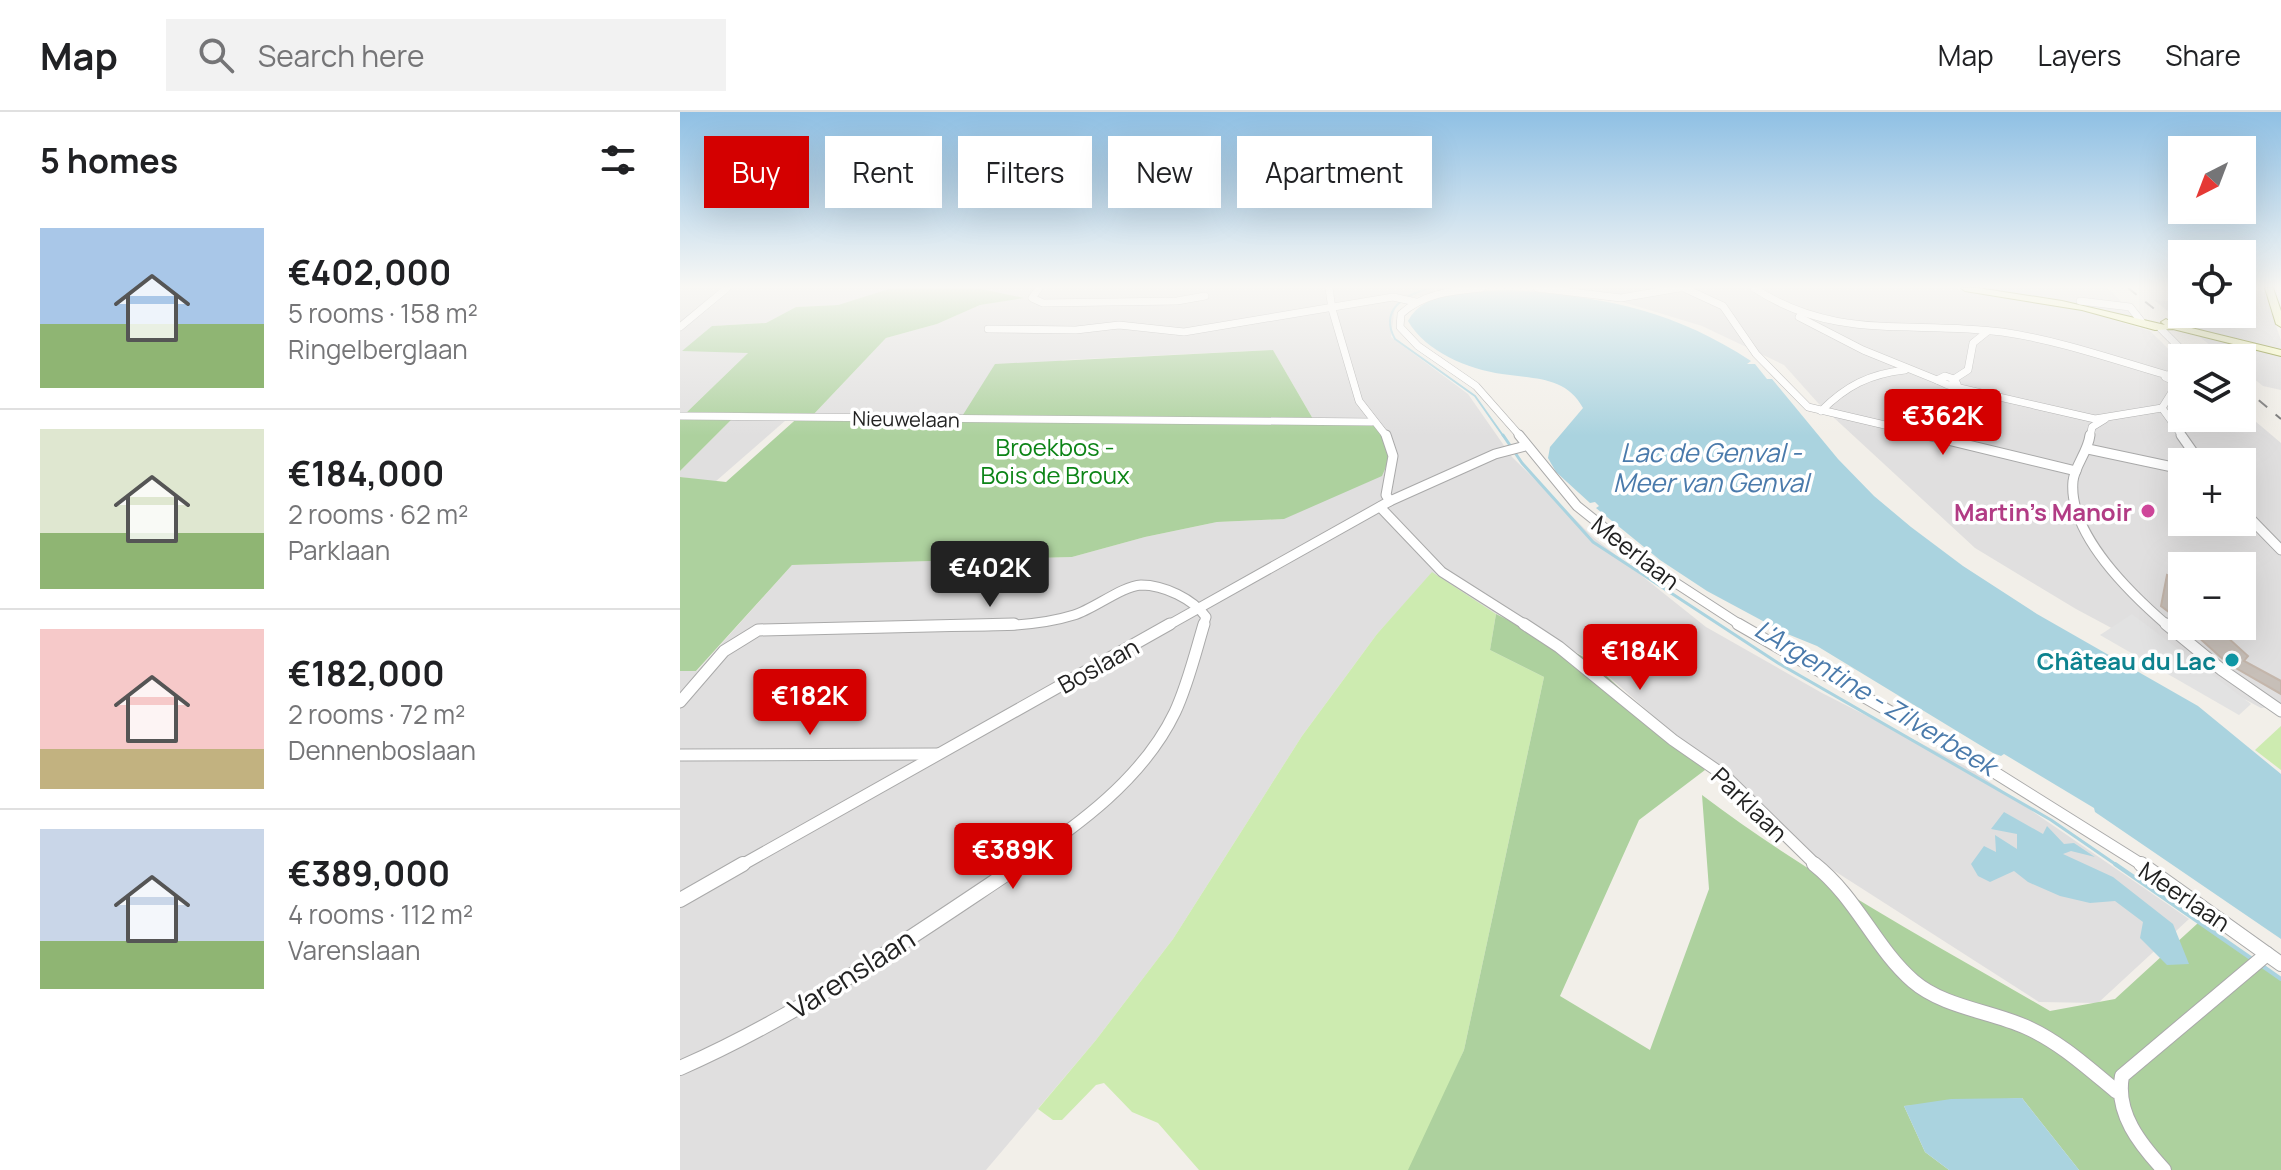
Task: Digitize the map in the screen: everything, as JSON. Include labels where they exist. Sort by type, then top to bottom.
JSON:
[{"type":"street","points":[[1340,337],[1359,401],[1372,422],[1388,439],[1393,454],[1385,504]]},
{"type":"street","name":"Meerlaan","points":[[1409,337],[1477,386],[1506,419],[1516,448],[1607,532],[1723,616],[1786,655],[1944,742],[2151,872],[2261,959],[2281,964]]},
{"type":"street","points":[[1745,337],[1756,354],[1808,407],[2076,471]]},
{"type":"street","points":[[1837,337],[1925,376],[1949,379],[1974,393],[2051,411],[2105,419],[2162,408],[2168,399]]},
{"type":"street","points":[[1949,379],[1968,370],[1970,347],[1976,337]]},
{"type":"street","points":[[2033,337],[2168,376]]},
{"type":"street","points":[[2218,337],[2281,353]]},
{"type":"street","points":[[1821,411],[1840,390],[1857,380],[1909,370]]},
{"type":"street","points":[[2162,408],[2190,448]]},
{"type":"street","name":"Nieuwelaan","points":[[680,416],[1372,422]]},
{"type":"street","points":[[2105,419],[2092,427],[2088,447],[2073,482],[2080,517],[2097,550],[2171,629],[2280,711]]},
{"type":"street","points":[[2088,447],[2168,466]]},
{"type":"street","name":"Boslaan","points":[[680,900],[1385,504],[1516,448]]},
{"type":"street","name":"Parklaan","points":[[1385,504],[1442,572],[1559,647],[1661,731],[1725,776],[1801,854],[1829,876],[1862,914],[1892,959],[1913,981],[1930,993],[2027,1027],[2058,1044],[2116,1091],[2137,1134],[2164,1170]]},
{"type":"street","points":[[2256,524],[2281,550]]},
{"type":"street","points":[[680,702],[727,647],[736,639],[758,630],[1036,624],[1076,615],[1139,585],[1200,607]]},
{"type":"street","name":"Varenslaan","points":[[680,1068],[722,1051],[772,1023],[1037,853],[1085,816],[1157,743],[1179,709],[1206,617],[1200,607]]},
{"type":"street","points":[[680,755],[940,754]]},
{"type":"street","points":[[2116,1091],[2122,1076],[2261,959]]},
{"type":"shaded area","points":[[680,337],[728,337],[749,352],[687,412],[680,412]]},
{"type":"shaded area","points":[[1392,337],[1468,394],[1512,457],[1593,537],[1706,627],[1822,693],[1971,769],[2189,919],[2098,1003],[2039,1002],[1769,829],[1719,774],[1588,658],[1496,614],[1432,573],[1377,634],[1302,736],[1173,939],[1096,1040],[986,1170],[680,1170],[680,671],[697,671],[792,565],[1072,557],[1217,522],[1284,519],[1313,419],[1273,350],[1063,360],[961,418],[811,417],[886,338]]},
{"type":"shaded area","points":[[1726,337],[2157,337],[2168,348],[2168,432],[2256,432],[2256,422],[2281,443],[2281,706],[2261,708],[2076,609],[1975,548],[1818,403],[1784,365]]},
{"type":"shaded area","points":[[2200,337],[2280,337],[2281,390],[2263,386],[2256,381],[2256,344],[2209,344]]},
{"type":"shaded area","points":[[732,419],[786,420],[715,482],[680,477],[680,471]]},
{"type":"shaded area","points":[[2132,614],[2251,704],[2239,715],[2100,635]]},
{"type":"green space","name":"Broekbos - Bois de Broux","points":[[698,337],[888,337],[812,416],[961,418],[995,364],[1273,350],[1313,419],[1377,419],[1391,455],[1382,476],[1284,519],[1217,522],[1072,557],[792,565],[696,671],[680,671],[680,477],[726,482],[802,414],[687,412],[748,353],[682,351]]},
{"type":"green space","points":[[680,419],[732,419],[680,471]]},
{"type":"green space","points":[[1432,572],[1496,614],[1490,650],[1544,677],[1464,1050],[1411,1170],[1199,1170],[1158,1123],[1132,1112],[1104,1083],[1096,1085],[1062,1120],[1053,1120],[1038,1109],[1096,1040],[1173,939],[1302,736],[1377,634]]},
{"type":"green space","points":[[1496,614],[1590,660],[1705,770],[1639,820],[1560,996],[1650,1050],[1709,889],[1702,795],[1829,882],[2050,1011],[2115,999],[2198,923],[2281,979],[2281,1170],[2079,1170],[2022,1098],[1904,1106],[1925,1152],[1949,1170],[1408,1170],[1464,1050],[1544,677],[1490,650]]},
{"type":"green space","points":[[2281,726],[2281,770],[2255,750]]},
{"type":"water","name":"Lac de Genval - Meer van Genval","points":[[1421,337],[1710,337],[1751,361],[1747,364],[1755,364],[1767,379],[1772,379],[1838,459],[1874,496],[1911,527],[1963,566],[2037,614],[2198,706],[2281,774],[2281,939],[2095,812],[2094,808],[2004,754],[1993,753],[1817,646],[1785,633],[1707,591],[1660,560],[1596,508],[1599,506],[1595,502],[1590,503],[1556,472],[1548,458],[1550,447],[1583,408],[1568,390],[1548,381],[1489,372],[1462,363]]},
{"type":"water","points":[[2004,812],[2043,834],[2047,826],[2064,844],[2074,843],[2095,857],[2071,851],[2063,854],[2113,877],[2173,924],[2189,964],[2167,965],[2140,938],[2143,922],[2115,901],[2090,903],[2060,896],[2028,882],[2014,871],[1990,882],[1978,876],[1971,864],[1984,846],[1996,852],[1995,835],[2017,849],[2017,834],[1991,829]]},
{"type":"water","points":[[2022,1098],[2079,1170],[1949,1170],[1925,1152],[1904,1106],[1951,1099]]},
{"type":"building","points":[[2167,575],[2168,611],[2161,606]]},
{"type":"building","name":"Château du Lac","points":[[2202,640],[2230,640],[2248,656],[2244,661],[2281,681],[2281,694],[2227,663]]},
{"type":"waterway","name":"L'Argentine - Zilverbeek","points":[[1394,337],[1475,396],[1504,437]]},
{"type":"waterway","name":"L'Argentine - Zilverbeek","points":[[1503,435],[1522,463],[1593,542],[1778,663],[2051,820],[2118,866]]},
{"type":"waterway","name":"L'Argentine - Zilverbeek","points":[[2115,864],[2252,959]]},
{"type":"waterway","name":"L'Argentine - Zilverbeek","points":[[2261,965],[2281,979]]},
{"type":"railway","points":[[2256,398],[2281,419]]},
{"type":"place","name":"Martin's Manoir","points":[[2148,511]]},
{"type":"place","name":"Château du Lac","points":[[2232,660]]}]
